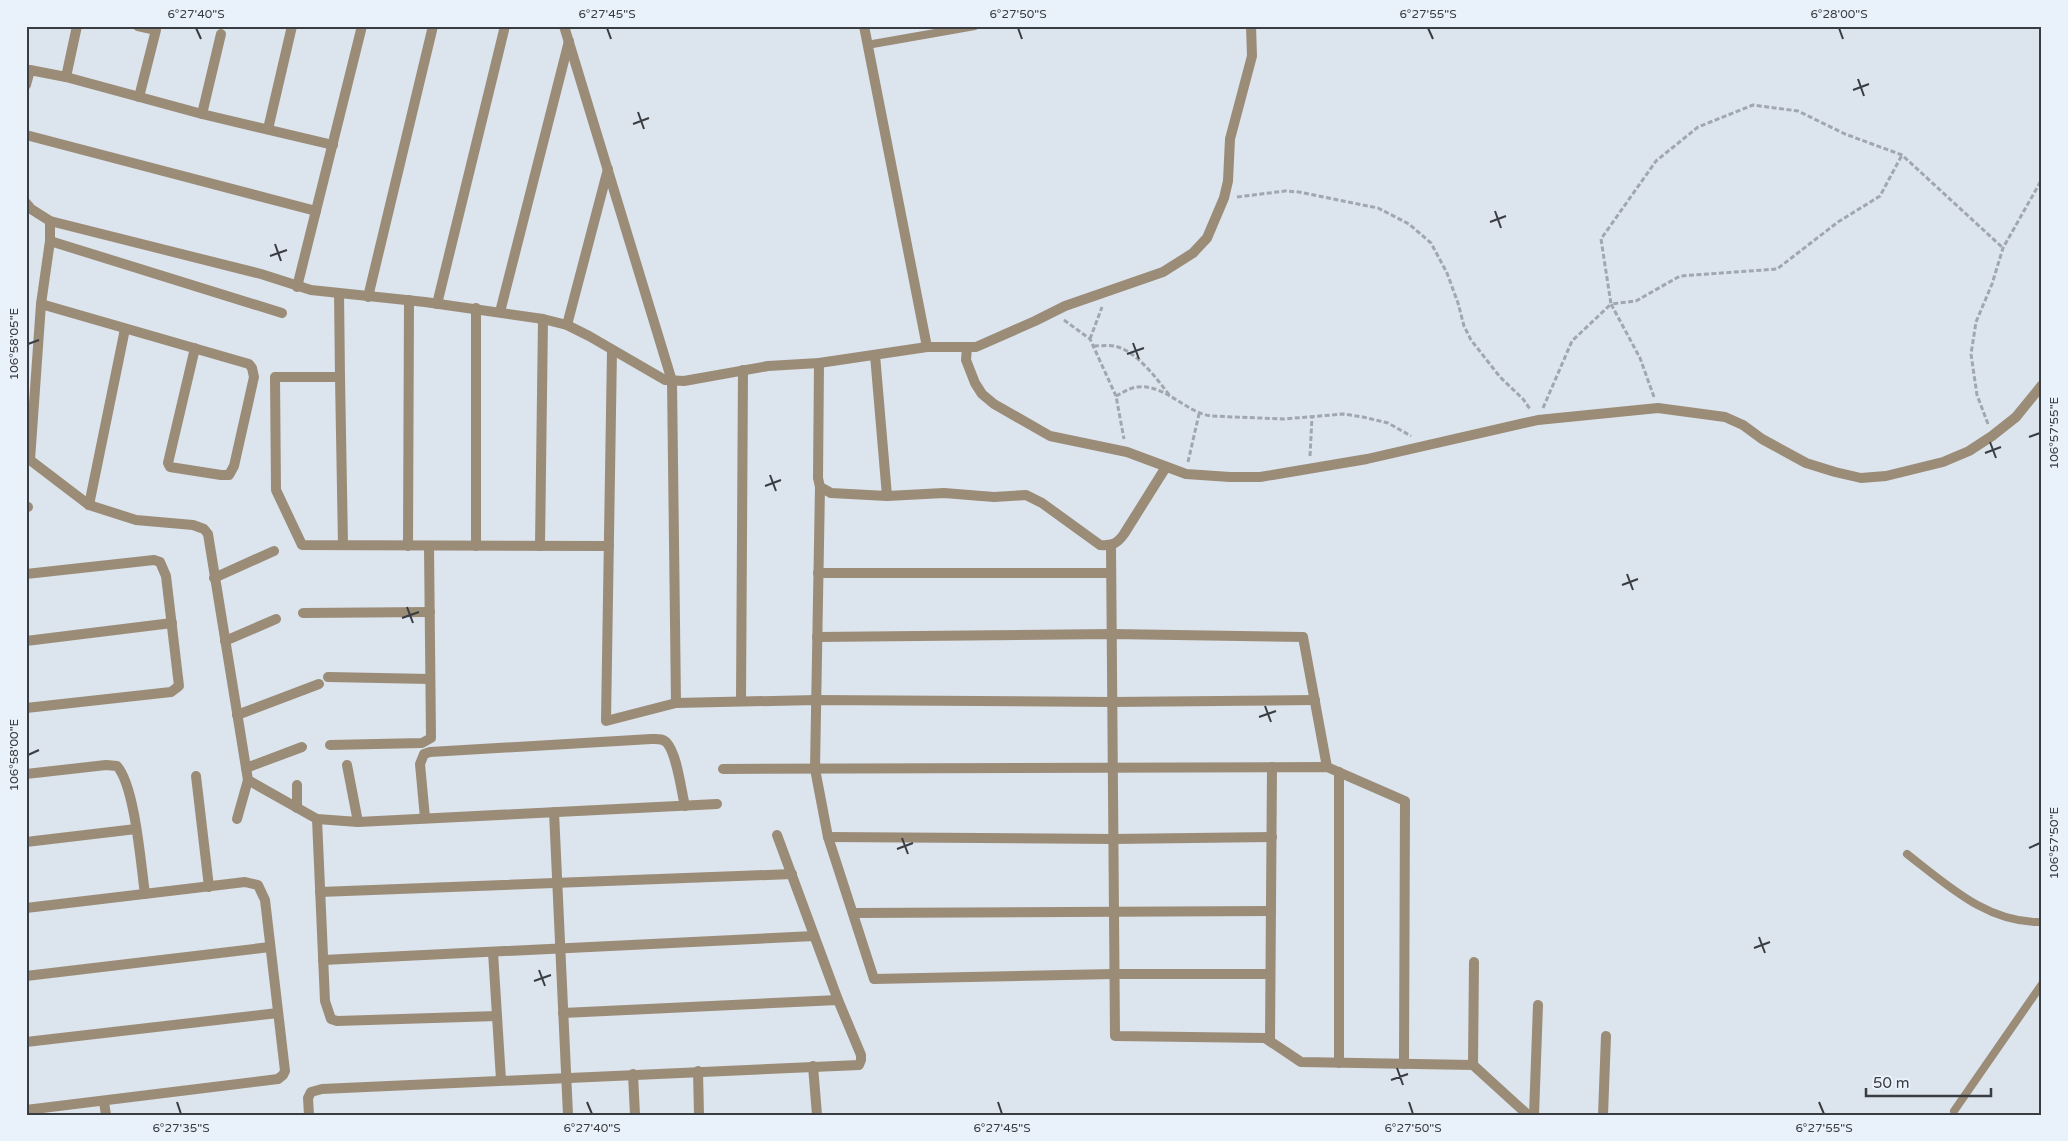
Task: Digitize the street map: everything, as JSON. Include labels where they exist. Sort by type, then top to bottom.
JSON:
[{"type":"street","points":[[66,78],[77,26]]},
{"type":"street","points":[[138,26],[156,30],[139,97]]},
{"type":"street","points":[[268,129],[292,26]]},
{"type":"street","points":[[297,287],[362,26]]},
{"type":"street","points":[[368,297],[432,26]]},
{"type":"street","points":[[437,304],[504,26]]},
{"type":"street","points":[[564,26],[672,381],[676,702]]},
{"type":"street","points":[[864,26],[927,347]]},
{"type":"street","points":[[26,203],[31,209],[50,221],[261,274],[297,287],[368,297],[476,308],[567,325],[654,375],[672,381],[697,379],[768,366],[819,363],[927,347],[976,347],[995,340],[1066,306],[1106,290],[1163,272],[1193,253],[1206,238],[1224,198],[1228,181],[1230,139],[1252,56],[1251,26]]},
{"type":"street","points":[[202,114],[221,34]]},
{"type":"street","points":[[500,312],[569,40]]},
{"type":"street","points":[[26,85],[30,70],[333,145]]},
{"type":"street","points":[[26,135],[316,211]]},
{"type":"street","points":[[567,325],[608,169]]},
{"type":"street","points":[[50,221],[50,241],[41,304],[28,459],[89,505],[136,520],[193,525],[204,529],[208,534],[248,780],[237,819]]},
{"type":"street","points":[[50,241],[282,313]]},
{"type":"street","points":[[339,293],[343,545]]},
{"type":"street","points":[[408,546],[409,300]]},
{"type":"street","points":[[41,304],[125,329],[195,348],[244,362],[252,368],[254,377],[234,466],[229,474],[221,475],[170,467],[168,463],[195,348]]},
{"type":"street","points":[[476,308],[476,546]]},
{"type":"street","points":[[540,546],[543,319]]},
{"type":"street","points":[[89,505],[125,329]]},
{"type":"street","points":[[967,347],[966,360],[975,383],[982,394],[994,404],[1050,436],[1127,452],[1186,474],[1230,477],[1260,477],[1310,467],[1367,459],[1538,420],[1658,408],[1725,417],[1743,425],[1762,439],[1806,463],[1861,478],[1886,476],[1943,462],[1969,451],[2016,417],[2042,385]]},
{"type":"street","points":[[612,350],[606,721],[676,702],[816,700],[1112,702],[1315,700]]},
{"type":"street","points":[[875,355],[887,496]]},
{"type":"street","points":[[819,363],[820,488],[815,769],[828,836],[874,979],[1114,974],[1270,974]]},
{"type":"street","points":[[741,702],[743,370]]},
{"type":"street","points":[[340,377],[275,377],[276,490],[302,545],[609,546]]},
{"type":"street","points":[[820,488],[831,493],[887,496],[944,493],[994,497],[1026,495],[1042,503],[1100,545],[1111,546],[1119,542],[1166,467]]},
{"type":"street","points":[[330,744],[422,743],[431,738],[429,546]]},
{"type":"street","points":[[1111,546],[1115,1036],[1266,1038],[1301,1062],[1473,1065],[1528,1115]]},
{"type":"street","points":[[214,578],[274,551]]},
{"type":"street","points":[[26,574],[154,560],[160,562],[166,576],[179,686],[175,690],[26,708]]},
{"type":"street","points":[[818,573],[1111,573]]},
{"type":"street","points":[[303,613],[430,612]]},
{"type":"street","points":[[225,641],[276,619]]},
{"type":"street","points":[[26,641],[172,623]]},
{"type":"street","points":[[817,636],[1112,634],[1303,637],[1326,767]]},
{"type":"street","points":[[328,677],[430,679]]},
{"type":"street","points":[[237,715],[319,684]]},
{"type":"street","points":[[425,818],[420,764],[424,754],[430,752],[651,739],[662,740],[668,746],[685,806]]},
{"type":"street","points":[[246,768],[302,747]]},
{"type":"street","points":[[26,774],[106,765],[117,766],[126,780],[136,829],[145,894]]},
{"type":"street","points":[[347,765],[358,822]]},
{"type":"street","points":[[1270,1041],[1272,767]]},
{"type":"street","points":[[723,769],[1326,767],[1339,772],[1405,801],[1404,1064]]},
{"type":"street","points":[[1338,1062],[1339,772]]},
{"type":"street","points":[[196,776],[209,887]]},
{"type":"street","points":[[248,780],[317,819],[358,822],[717,804]]},
{"type":"street","points":[[297,785],[297,808]]},
{"type":"street","points":[[554,812],[568,1115]]},
{"type":"street","points":[[317,819],[323,960],[327,1012],[331,1019],[337,1021],[497,1016]]},
{"type":"street","points":[[26,842],[136,829]]},
{"type":"street","points":[[309,1115],[308,1098],[311,1092],[322,1089],[812,1066],[856,1066],[860,1063],[861,1055],[838,1000],[777,835]]},
{"type":"street","points":[[828,836],[1114,839],[1272,837]]},
{"type":"street","points":[[320,892],[792,874]]},
{"type":"street","points":[[26,908],[245,882],[258,885],[265,900],[285,1071],[281,1078],[40,1112],[26,1110]]},
{"type":"street","points":[[853,913],[1271,912]]},
{"type":"street","points":[[323,960],[814,936]]},
{"type":"street","points":[[26,976],[270,947]]},
{"type":"street","points":[[493,952],[501,1080]]},
{"type":"street","points":[[1473,1065],[1474,962]]},
{"type":"street","points":[[563,1013],[838,1000]]},
{"type":"street","points":[[1534,1115],[1538,1005]]},
{"type":"street","points":[[26,1042],[278,1013]]},
{"type":"street","points":[[1603,1115],[1606,1036]]},
{"type":"street","points":[[812,1066],[817,1115]]},
{"type":"street","points":[[698,1071],[699,1115]]},
{"type":"street","points":[[633,1074],[635,1115]]},
{"type":"street","points":[[104,1102],[106,1115]]},
{"type":"lane","points":[[867,45],[975,26]]},
{"type":"lane","points":[[1907,854],[1961,895],[1988,911],[2003,917],[2042,922]]},
{"type":"lane","points":[[1954,1111],[2042,984]]},
{"type":"path","points":[[1658,408],[1640,358],[1611,304],[1602,239],[1656,161],[1698,127],[1753,105],[1798,111],[1845,134],[1902,155],[2002,248]]},
{"type":"path","points":[[1538,420],[1572,341],[1611,304],[1636,301],[1680,276],[1777,269],[1838,222],[1880,196],[1902,155]]},
{"type":"path","points":[[1992,436],[1977,395],[1971,354],[1976,322],[1992,284],[2002,248],[2042,179]]},
{"type":"path","points":[[1224,198],[1284,191],[1299,192],[1378,208],[1409,224],[1431,243],[1447,273],[1464,326],[1471,340],[1500,377],[1523,399],[1538,420]]},
{"type":"path","points":[[1090,340],[1106,290]]},
{"type":"path","points":[[1054,312],[1090,340],[1094,346],[1116,396],[1119,421],[1127,452]]},
{"type":"path","points":[[1094,346],[1115,346],[1127,352],[1142,362],[1171,397]]},
{"type":"path","points":[[1116,396],[1137,386],[1155,389],[1199,414],[1284,419],[1343,414],[1363,416],[1388,423],[1429,446]]},
{"type":"path","points":[[1186,474],[1199,414]]},
{"type":"path","points":[[1310,467],[1312,417]]}]
